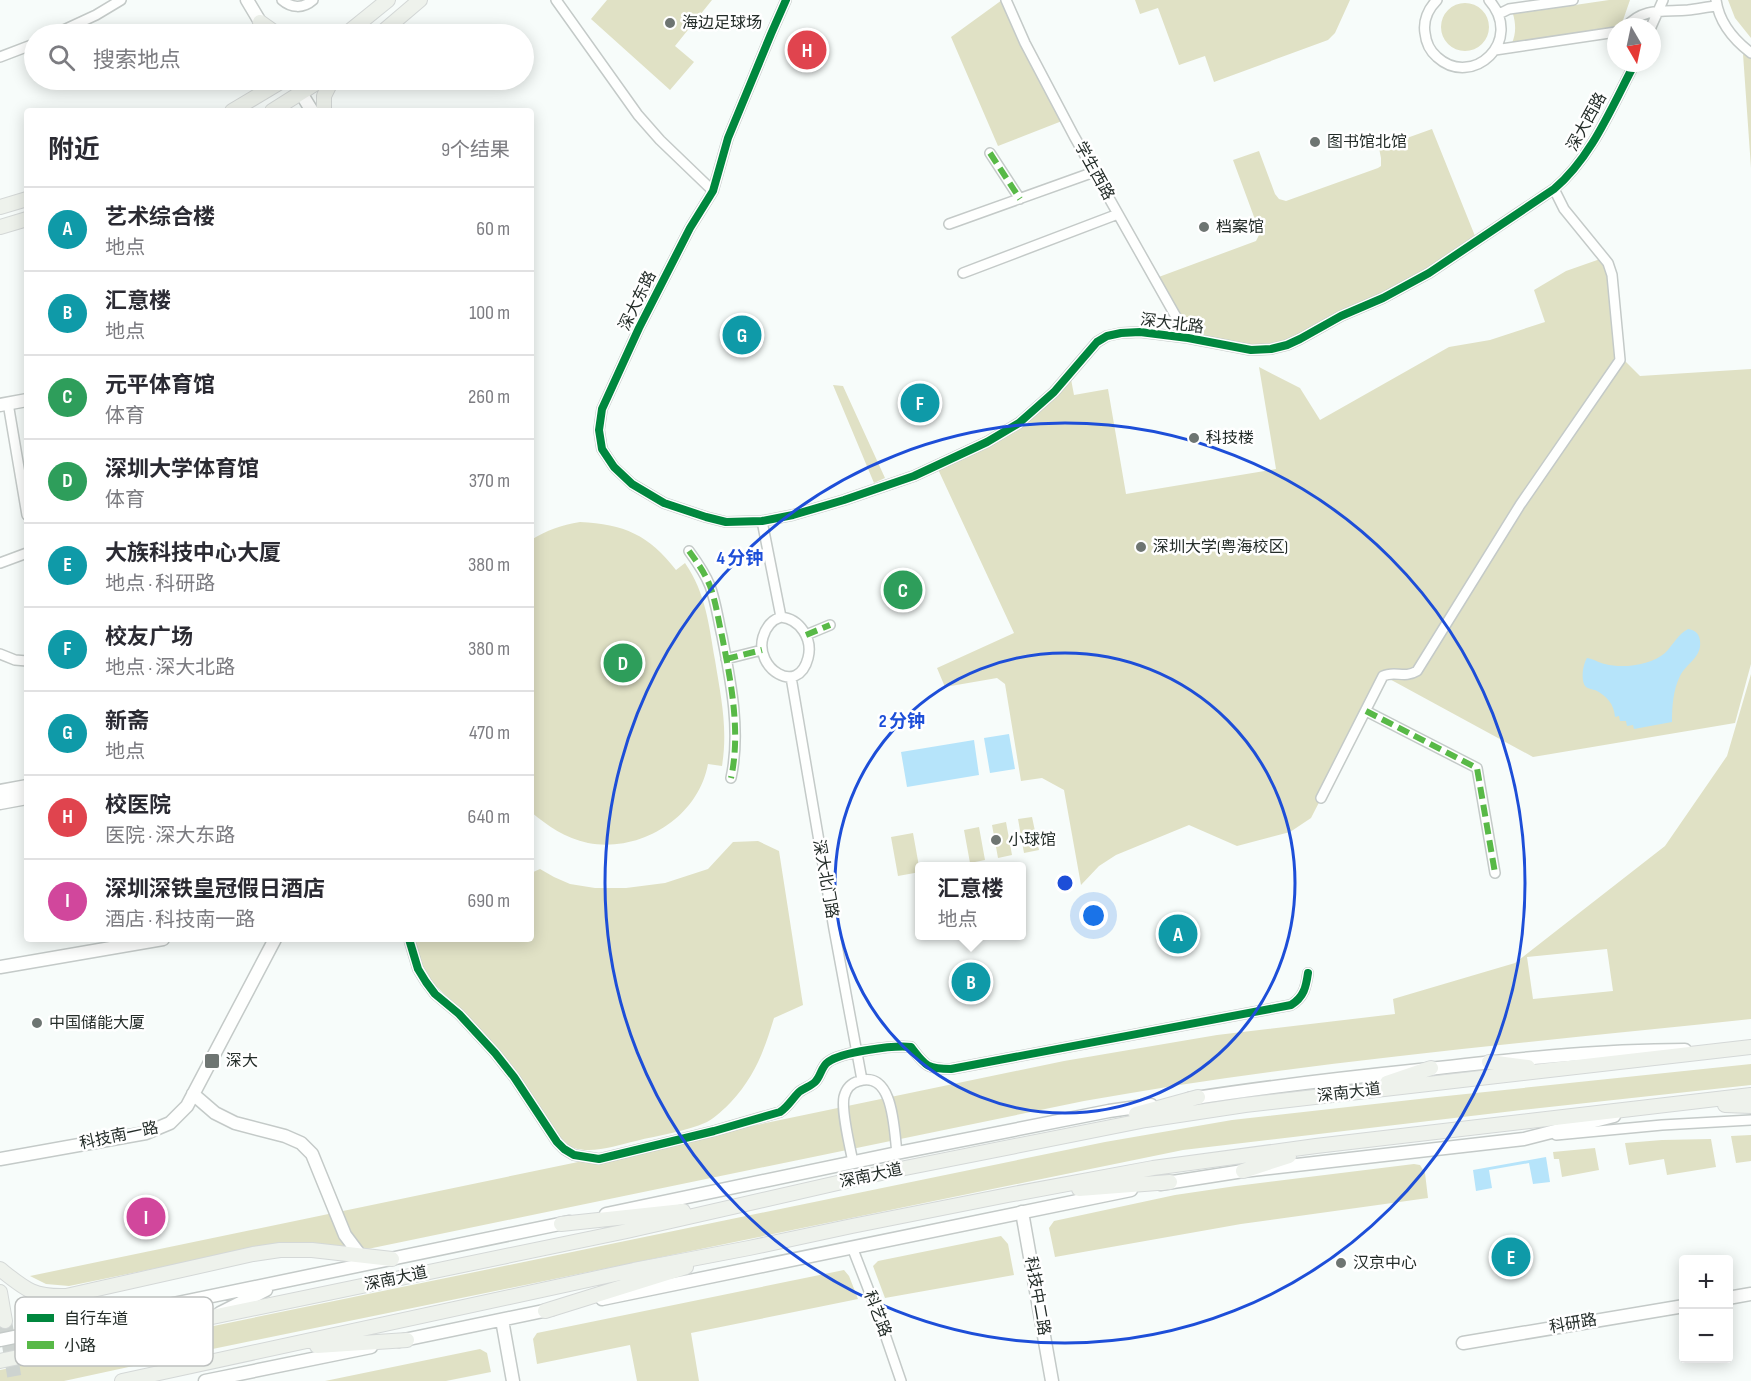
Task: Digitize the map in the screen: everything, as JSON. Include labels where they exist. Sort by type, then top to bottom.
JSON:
[{"type":"main road","points":[[247,0],[261,24]]},
{"type":"main road","points":[[358,24],[388,0]]},
{"type":"main road","points":[[392,24],[420,0]]},
{"type":"main road","points":[[249,101],[257,90]]},
{"type":"main road","points":[[237,108],[267,90]]},
{"type":"main road","points":[[299,90],[310,108]]},
{"type":"main road","points":[[277,108],[306,90]]},
{"type":"main road","points":[[324,108],[324,96],[327,90]]},
{"type":"main road","points":[[0,207],[24,199]]},
{"type":"main road","points":[[0,227],[24,220]]},
{"type":"main road","points":[[4,404],[24,401]]},
{"type":"main road","points":[[0,791],[24,787]]},
{"type":"main road","points":[[0,803],[24,799]]},
{"type":"main road","points":[[0,967],[101,944],[126,942]]},
{"type":"main road","name":"科技南一路","points":[[0,1159],[147,1133],[170,1124],[180,1115],[193,1094],[273,942]]},
{"type":"main road","name":"深南大道","points":[[213,1317],[627,1231],[1014,1146],[1146,1120],[1245,1105],[1751,1047]]},
{"type":"main road","points":[[207,1297],[1109,1111],[1302,1083],[1489,1062],[1646,1050],[1727,1050]]},
{"type":"main road","points":[[1489,1062],[1551,1070]]},
{"type":"main road","points":[[1358,1092],[1431,1068]]},
{"type":"main road","points":[[193,1094],[215,1113],[235,1123],[285,1136],[301,1143],[312,1154],[345,1235],[360,1255]]},
{"type":"main road","points":[[213,1361],[634,1269],[1153,1168],[1316,1146],[1751,1095]]},
{"type":"main road","points":[[1014,1146],[1198,1097]]},
{"type":"main road","points":[[1681,1103],[1751,1106]]},
{"type":"main road","points":[[205,1381],[1170,1182],[1244,1171],[1524,1139],[1653,1106]]},
{"type":"main road","points":[[1244,1171],[1316,1146]]},
{"type":"main road","points":[[1008,1195],[1170,1182]]},
{"type":"main road","points":[[561,1224],[738,1205]]},
{"type":"main road","name":"科技中二路","points":[[1022,1212],[1052,1381]]},
{"type":"main road","points":[[545,1311],[749,1248]]},
{"type":"main road","points":[[0,1269],[29,1291],[39,1295],[66,1296],[253,1254],[304,1249],[392,1259]]},
{"type":"main road","points":[[213,1316],[284,1281]]},
{"type":"main road","points":[[0,1292],[5,1321]]},
{"type":"main road","points":[[1733,1297],[1751,1294]]},
{"type":"main road","name":"科研路","points":[[1463,1343],[1679,1307]]},
{"type":"main road","points":[[502,1320],[513,1381]]},
{"type":"main road","points":[[0,1340],[15,1337]]},
{"type":"main road","points":[[270,1349],[407,1340]]},
{"type":"main road","name":"深南大道","points":[[0,1361],[15,1358]]},
{"type":"main road","points":[[122,1381],[191,1366]]},
{"type":"street","points":[[77,24],[122,0]]},
{"type":"street","points":[[282,0],[287,5],[298,7],[313,0]]},
{"type":"street","points":[[555,0],[638,115],[660,140],[713,191]]},
{"type":"street","name":"深大东路","points":[[762,521],[726,522],[664,503],[632,484],[614,467],[602,449],[599,430],[603,410],[639,328],[690,228],[713,191],[728,138],[786,0]]},
{"type":"street","name":"学生西路","points":[[1006,0],[1025,43],[1094,172],[1188,338]]},
{"type":"street","points":[[1437,0],[1429,10],[1424,27],[1427,43],[1436,56],[1448,64],[1466,67],[1482,62],[1495,50],[1500,41],[1502,31],[1499,14],[1489,0]]},
{"type":"street","points":[[1499,14],[1509,9],[1573,0]]},
{"type":"street","points":[[1655,18],[1663,0]]},
{"type":"street","points":[[1634,18],[1658,10],[1686,10],[1716,3],[1728,30],[1751,53]]},
{"type":"street","points":[[1495,50],[1607,33]]},
{"type":"street","points":[[0,57],[24,48]]},
{"type":"street","name":"深大西路","points":[[1554,189],[1568,178],[1587,152],[1630,72]]},
{"type":"street","points":[[990,153],[1020,199]]},
{"type":"street","points":[[949,224],[1094,172]]},
{"type":"street","points":[[1321,798],[1383,676],[1390,673],[1406,676],[1417,671],[1520,505],[1620,360],[1612,275],[1608,263],[1564,209],[1554,189]]},
{"type":"street","name":"深大北路","points":[[762,521],[793,515],[844,500],[914,476],[987,442],[1019,423],[1053,393],[1097,342],[1107,336],[1140,332],[1251,350],[1271,349],[1300,339],[1341,316],[1383,298],[1429,273],[1554,189]]},
{"type":"street","points":[[963,273],[1118,214]]},
{"type":"street","points":[[4,404],[24,501]]},
{"type":"street","points":[[762,521],[781,617]]},
{"type":"street","points":[[688,551],[703,571],[710,586],[726,658],[736,742],[731,778]]},
{"type":"street","points":[[0,563],[24,554]]},
{"type":"street","points":[[781,617],[793,620],[806,635],[809,643],[808,659],[802,670],[791,677],[779,675],[773,671],[762,650],[762,642],[768,625],[781,617]]},
{"type":"street","points":[[806,635],[830,626]]},
{"type":"street","points":[[726,658],[762,650]]},
{"type":"street","points":[[0,654],[24,661]]},
{"type":"street","name":"深大北门路","points":[[791,677],[862,1080]]},
{"type":"street","points":[[1366,711],[1477,768],[1495,873]]},
{"type":"street","points":[[410,942],[418,969],[426,982],[435,994],[459,1014],[495,1053],[514,1077],[557,1142],[564,1149],[580,1156],[598,1159],[771,1115],[787,1107],[800,1091],[814,1083],[828,1062],[834,1059],[899,1046],[911,1047],[924,1064],[935,1069],[951,1069],[1291,1005],[1299,1000],[1305,990],[1308,972]]},
{"type":"street","points":[[853,1162],[843,1101],[848,1089],[862,1080],[874,1081],[887,1093],[897,1153]]},
{"type":"street","points":[[1524,1139],[1662,1125],[1751,1120]]},
{"type":"street","name":"科艺路","points":[[852,1247],[901,1381]]},
{"type":"green space","points":[[607,0],[712,0],[675,46],[694,62],[670,90],[591,19]]},
{"type":"green space","points":[[1002,0],[1062,121],[998,146],[951,37]]},
{"type":"green space","points":[[1135,0],[1350,0],[1335,33],[1328,40],[1214,82],[1205,56],[1179,65],[1158,8],[1140,14]]},
{"type":"green space","points":[[1609,0],[1630,0],[1624,18],[1607,18],[1607,28],[1512,43],[1515,29],[1513,14]]},
{"type":"green space","points":[[1728,0],[1751,0],[1751,38],[1735,18]]},
{"type":"green space","points":[[1465,3],[1482,10],[1489,27],[1482,44],[1465,51],[1448,44],[1441,27],[1448,10]]},
{"type":"green space","points":[[1743,54],[1751,58],[1751,168]]},
{"type":"green space","points":[[1432,129],[1477,241],[1429,273],[1271,349],[1188,338],[1156,278],[1256,241],[1260,233],[1233,160],[1259,151],[1275,194],[1279,199],[1286,201],[1378,168],[1381,166],[1379,148]]},
{"type":"green space","points":[[1603,258],[1608,263],[1620,356],[1640,376],[1751,369],[1751,664],[1735,723],[1533,757],[1384,676],[1311,818],[1290,832],[1237,846],[1189,825],[1116,855],[1099,866],[1081,885],[1064,790],[1042,778],[1021,781],[1005,684],[997,678],[945,687],[937,668],[1014,633],[936,465],[1019,423],[1070,374],[1074,395],[1108,389],[1126,494],[1276,469],[1259,367],[1300,388],[1320,420],[1449,347],[1490,340],[1545,322],[1534,290],[1566,271]]},
{"type":"green space","points":[[833,385],[843,386],[885,478],[874,483]]},
{"type":"green space","points":[[580,522],[596,523],[623,529],[656,548],[676,570],[685,563],[698,586],[711,635],[724,726],[722,766],[708,764],[702,783],[692,801],[664,828],[646,837],[627,842],[608,845],[580,841],[557,831],[534,814],[534,538],[554,528]]},
{"type":"green space","points":[[1751,674],[1751,1019],[1417,1054],[1167,1087],[1084,1101],[358,1251],[235,1252],[69,1286],[46,1284],[30,1276],[1064,1061],[1217,1035],[1395,1014],[1393,999],[1515,963],[1665,846],[1727,756]],"holes":[[[1607,949],[1613,991],[1533,999],[1527,957]]]},
{"type":"green space","points":[[1032,817],[1039,850],[1024,853],[1018,819]]},
{"type":"green space","points":[[1006,822],[1012,855],[998,858],[992,825]]},
{"type":"green space","points":[[979,827],[985,860],[970,862],[964,830]]},
{"type":"green space","points":[[913,833],[918,862],[915,862],[915,873],[898,876],[891,837]]},
{"type":"green space","points":[[758,841],[779,851],[803,1005],[774,1018],[753,1073],[731,1102],[707,1122],[613,1147],[589,1150],[574,1148],[559,1137],[551,1127],[523,1081],[496,1047],[432,982],[418,959],[414,942],[534,942],[534,872],[540,869],[570,884],[595,888],[626,888],[665,883],[708,869],[733,842]]},
{"type":"green space","points":[[1751,1064],[1751,1085],[1183,1150],[213,1349],[213,1326],[1105,1142],[1232,1120]]},
{"type":"green space","points":[[1751,1135],[1751,1161],[1736,1163],[1731,1136]]},
{"type":"green space","points":[[1711,1139],[1716,1167],[1667,1175],[1664,1159],[1629,1165],[1625,1143],[1662,1140]]},
{"type":"green space","points":[[1595,1148],[1599,1170],[1562,1177],[1559,1159],[1554,1159],[1553,1152]]},
{"type":"green space","points":[[1420,1165],[1425,1173],[1428,1198],[1241,1224],[1055,1257],[1049,1228],[1054,1221],[1175,1195]]},
{"type":"green space","points":[[1001,1236],[1008,1244],[1014,1275],[885,1298],[873,1266],[878,1261]]},
{"type":"green space","points":[[844,1270],[849,1276],[858,1299],[691,1333],[699,1381],[637,1381],[630,1345],[537,1364],[533,1339],[537,1333]]},
{"type":"green space","points":[[480,1349],[487,1353],[491,1372],[446,1381],[325,1381]]},
{"type":"green space","points":[[19,1366],[133,1366],[64,1381],[0,1381],[0,1370]]},
{"type":"water","points":[[1688,629],[1698,634],[1700,647],[1678,681],[1673,699],[1672,722],[1634,729],[1633,725],[1627,726],[1626,721],[1620,721],[1619,716],[1615,717],[1611,704],[1603,695],[1584,684],[1583,672],[1587,658],[1612,665],[1628,666],[1645,663],[1665,653]]},
{"type":"water","points":[[1009,734],[1015,769],[990,773],[984,738]]},
{"type":"water","points":[[974,740],[979,775],[907,787],[901,752]]},
{"type":"water","points":[[1546,1157],[1550,1182],[1533,1184],[1529,1163],[1489,1170],[1492,1188],[1476,1191],[1473,1170]]},
{"type":"tunnel","points":[[5,1321],[15,1381]]},
{"type":"marked path","points":[[990,153],[1020,199]]},
{"type":"marked path","points":[[689,551],[710,586],[725,653],[735,725],[731,778]]},
{"type":"marked path","points":[[806,635],[830,625]]},
{"type":"marked path","points":[[726,659],[762,650]]},
{"type":"marked path","points":[[1366,711],[1477,768],[1495,873]]},
{"type":"cycle path","points":[[786,0],[728,138],[713,191],[690,228],[639,328],[602,409],[599,430],[602,449],[614,467],[632,484],[664,503],[726,522],[762,521],[793,515],[844,500],[914,476],[987,442],[1019,423],[1054,392],[1097,342],[1107,336],[1140,332],[1251,350],[1271,349],[1287,345],[1341,316],[1383,298],[1429,273],[1554,189],[1579,162],[1590,146],[1630,72]]},
{"type":"cycle path","points":[[410,942],[418,969],[426,982],[435,994],[459,1014],[495,1053],[514,1077],[557,1142],[574,1155],[599,1159],[714,1131],[780,1112],[799,1092],[815,1082],[828,1062],[855,1052],[911,1047],[927,1065],[951,1069],[1291,1005],[1304,991],[1308,973]]},
{"type":"place","name":"海边足球场","points":[[670,23]]},
{"type":"place","name":"校医院","points":[[807,50]]},
{"type":"place","name":"图书馆北馆","points":[[1315,142]]},
{"type":"place","name":"档案馆","points":[[1204,227]]},
{"type":"place","name":"新斋","points":[[742,335]]},
{"type":"place","name":"校友广场","points":[[920,403]]},
{"type":"place","name":"科技楼","points":[[1194,438]]},
{"type":"place","name":"深圳大学(粤海校区)","points":[[1141,547]]},
{"type":"place","name":"元平体育馆","points":[[903,590]]},
{"type":"place","name":"深圳大学体育馆","points":[[623,663]]},
{"type":"place","name":"小球馆","points":[[996,840]]},
{"type":"place","name":"艺术综合楼","points":[[1178,934]]},
{"type":"place","name":"汇意楼","points":[[971,982]]},
{"type":"place","name":"中国储能大厦","points":[[37,1023]]},
{"type":"place","name":"深大","points":[[212,1061]]},
{"type":"place","name":"深圳深铁皇冠假日酒店","points":[[146,1217]]},
{"type":"place","name":"大族科技中心大厦","points":[[1511,1257]]},
{"type":"place","name":"汉京中心","points":[[1341,1263]]}]
